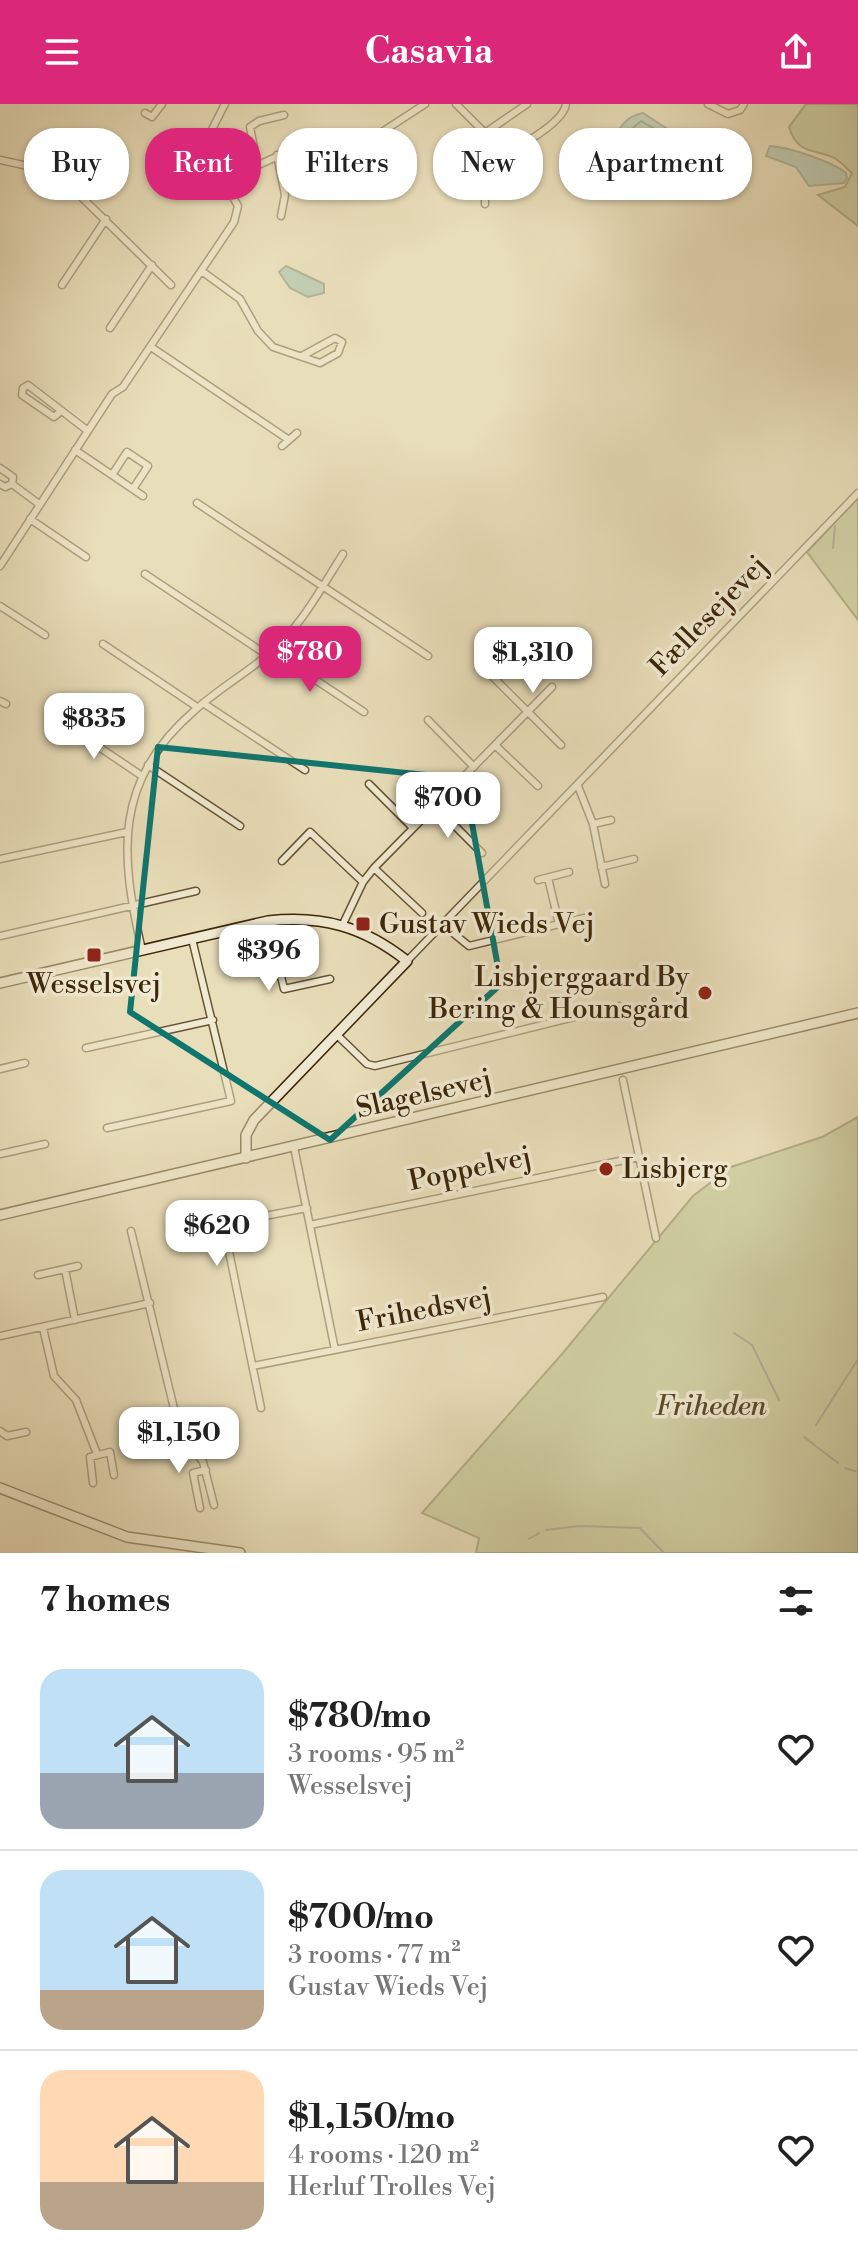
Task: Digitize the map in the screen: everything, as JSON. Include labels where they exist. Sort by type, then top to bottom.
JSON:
[{"type":"street","points":[[145,113],[152,117],[162,104]]},
{"type":"street","points":[[213,128],[225,104]]},
{"type":"street","points":[[388,128],[425,104]]},
{"type":"street","points":[[456,104],[480,128]]},
{"type":"street","points":[[492,128],[527,104]]},
{"type":"street","points":[[543,129],[561,116],[566,104]]},
{"type":"street","points":[[708,104],[728,114],[740,110],[744,104]]},
{"type":"street","points":[[250,128],[259,121],[284,115]]},
{"type":"street","points":[[261,161],[277,155]]},
{"type":"street","points":[[1,162],[56,172],[171,285]]},
{"type":"street","points":[[0,566],[112,394],[123,387],[203,272],[237,215],[238,206],[234,200]]},
{"type":"street","points":[[281,216],[284,200]]},
{"type":"street","points":[[485,200],[485,204]]},
{"type":"street","points":[[62,285],[106,219]]},
{"type":"street","points":[[110,328],[152,265]]},
{"type":"street","points":[[203,272],[240,299],[273,347],[320,363],[338,353],[342,342],[335,338],[302,356]]},
{"type":"street","points":[[151,347],[289,440]]},
{"type":"street","points":[[60,412],[54,417],[22,395],[23,388],[28,385],[88,431]]},
{"type":"street","points":[[282,446],[297,433]]},
{"type":"street","points":[[75,450],[143,496]]},
{"type":"street","points":[[112,475],[127,452],[148,466],[133,489]]},
{"type":"street","points":[[0,468],[13,477],[12,484]]},
{"type":"street","points":[[0,484],[5,487],[12,484]]},
{"type":"street","points":[[12,484],[39,504]]},
{"type":"street","name":"Fællesejevej","points":[[246,1158],[246,1135],[254,1120],[858,493]]},
{"type":"street","points":[[197,503],[428,656]]},
{"type":"street","points":[[30,519],[86,557]]},
{"type":"street","points":[[142,950],[125,871],[127,832],[142,776],[163,742],[200,705],[269,653],[297,626],[343,554]]},
{"type":"street","points":[[145,574],[364,712]]},
{"type":"street","points":[[0,606],[45,635]]},
{"type":"street","points":[[103,644],[305,770]]},
{"type":"street","points":[[483,667],[561,745]]},
{"type":"street","points":[[343,924],[363,882],[374,868],[552,687]]},
{"type":"street","points":[[428,720],[474,767]]},
{"type":"street","points":[[62,722],[142,776]]},
{"type":"street","points":[[495,745],[538,786]]},
{"type":"street","points":[[148,765],[240,826]]},
{"type":"street","points":[[369,784],[413,828]]},
{"type":"street","points":[[578,786],[593,824],[605,884]]},
{"type":"street","points":[[435,806],[482,853]]},
{"type":"street","points":[[593,824],[611,820]]},
{"type":"street","points":[[0,859],[127,832]]},
{"type":"street","points":[[282,861],[310,832],[363,882]]},
{"type":"street","points":[[601,867],[634,859]]},
{"type":"street","points":[[374,868],[422,913]]},
{"type":"street","points":[[538,880],[569,872]]},
{"type":"street","points":[[548,878],[559,924]]},
{"type":"street","points":[[0,936],[196,891]]},
{"type":"street","points":[[0,983],[268,921],[296,918],[343,924],[382,941],[407,961]]},
{"type":"street","points":[[442,924],[469,946],[584,918]]},
{"type":"street","points":[[268,921],[284,989],[330,979]]},
{"type":"street","points":[[107,1128],[231,1101],[192,939]]},
{"type":"street","points":[[336,1034],[367,1064],[375,1066],[619,1006]]},
{"type":"street","name":"Slagelsevej","points":[[0,1215],[858,1013]]},
{"type":"street","points":[[86,1048],[213,1020]]},
{"type":"street","points":[[0,1069],[25,1063]]},
{"type":"street","points":[[623,1080],[656,1238]]},
{"type":"street","points":[[0,1154],[45,1144]]},
{"type":"street","points":[[294,1147],[335,1350]]},
{"type":"street","name":"Poppelvej","points":[[310,1225],[639,1157]]},
{"type":"street","points":[[261,1408],[225,1232],[233,1222],[307,1208]]},
{"type":"street","points":[[131,1231],[179,1429],[206,1470],[214,1505]]},
{"type":"street","points":[[38,1275],[78,1266]]},
{"type":"street","points":[[65,1269],[75,1320]]},
{"type":"street","name":"Frihedsvej","points":[[253,1366],[603,1297]]},
{"type":"street","points":[[1,1333],[43,1328],[150,1303]]},
{"type":"street","points":[[43,1328],[54,1376],[76,1400],[97,1454]]},
{"type":"street","points":[[0,1431],[7,1436],[26,1432]]},
{"type":"street","points":[[93,1483],[90,1457],[97,1454],[110,1452],[114,1475]]},
{"type":"street","points":[[200,1508],[193,1473],[206,1470]]},
{"type":"street","points":[[0,1488],[127,1537],[240,1553]]},
{"type":"highlighted area","points":[[158,747],[464,779],[501,984],[330,1140],[130,1012]]},
{"type":"green space","points":[[806,104],[858,104],[858,226],[818,195],[845,187],[852,173],[836,159],[803,147],[793,137],[789,127]]},
{"type":"green space","points":[[858,498],[858,620],[807,552]]},
{"type":"green space","name":"Friheden","points":[[858,1117],[858,1553],[476,1553],[479,1538],[422,1513],[562,1354],[693,1196],[731,1167],[822,1137]]},
{"type":"water","points":[[643,113],[666,128],[621,128],[632,117]]},
{"type":"water","points":[[770,146],[821,160],[846,173],[847,178],[844,183],[809,186],[796,167],[766,156]]},
{"type":"water","points":[[286,266],[324,284],[324,293],[308,297],[290,288],[279,272]]},
{"type":"waterway","points":[[833,548],[835,526]]},
{"type":"waterway","points":[[734,1333],[752,1345],[779,1400]]},
{"type":"waterway","points":[[816,1425],[858,1359]]},
{"type":"waterway","points":[[804,1437],[838,1463]]},
{"type":"waterway","points":[[845,1468],[858,1472]]},
{"type":"waterway","points":[[546,1530],[579,1526],[640,1528],[664,1553]]},
{"type":"waterway","points":[[529,1539],[539,1533]]},
{"type":"place","name":"Gustav Wieds Vej","points":[[363,924]]},
{"type":"place","name":"Wesselsvej","points":[[94,955]]},
{"type":"place","name":"Lisbjerggaard By Bering & Hounsgård","points":[[705,993]]},
{"type":"place","name":"Lisbjerg","points":[[606,1169]]}]
